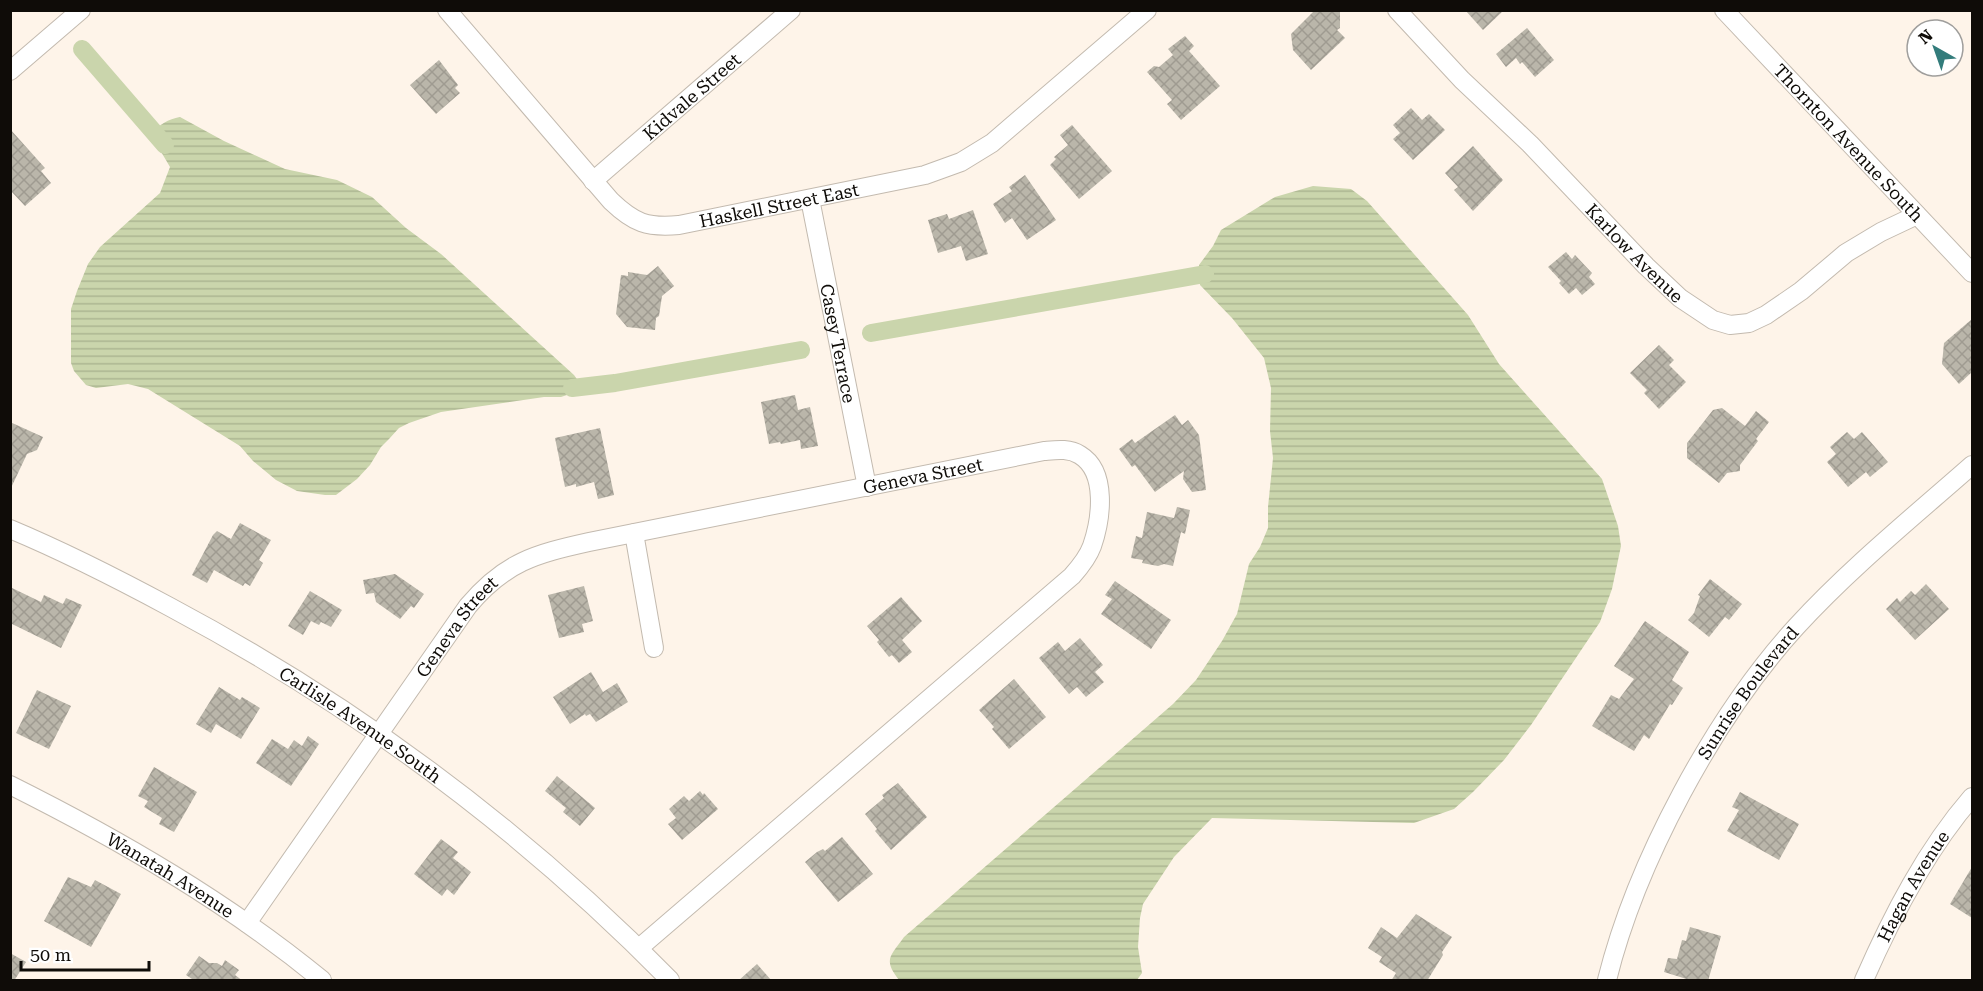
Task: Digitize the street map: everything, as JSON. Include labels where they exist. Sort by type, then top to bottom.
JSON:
[{"type":"street","points":[[10,71],[81,10]]},
{"type":"street","name":"Haskell Street East","points":[[447,10],[593,181],[625,214],[641,223],[660,227],[925,175],[969,158],[992,143],[1147,10]]},
{"type":"street","name":"Kidvale Street","points":[[593,181],[791,10]]},
{"type":"street","name":"Karlow Avenue","points":[[1397,10],[1462,80],[1530,144],[1646,266],[1680,298],[1713,320],[1730,324],[1749,322],[1766,315],[1801,291],[1846,253],[1881,232],[1917,215]]},
{"type":"street","name":"Thornton Avenue South","points":[[1724,10],[1972,273]]},
{"type":"street","name":"Casey Terrace","points":[[810,199],[867,487]]},
{"type":"street","name":"Geneva Street","points":[[247,923],[468,606],[496,576],[512,566],[546,551],[1044,451],[1063,449],[1081,455],[1094,469],[1099,487],[1100,506],[1092,546],[1083,563],[1072,576],[639,948]]},
{"type":"street","name":"Sunrise Boulevard","points":[[1607,981],[1624,926],[1663,831],[1723,724],[1762,668],[1795,628],[1824,598],[1972,465]]},
{"type":"street","name":"Carlisle Avenue South","points":[[10,529],[123,582],[224,636],[283,671],[379,735],[493,820],[567,882],[639,948],[670,981]]},
{"type":"street","points":[[634,533],[654,648]]},
{"type":"street","name":"Wanatah Avenue","points":[[10,785],[140,855],[247,923],[322,981]]},
{"type":"street","name":"Hagan Avenue","points":[[1864,981],[1878,947],[1919,873],[1944,833],[1972,797]]},
{"type":"shaded area","points":[[180,117],[224,141],[285,169],[337,180],[372,197],[406,228],[441,254],[574,375],[579,382],[579,391],[561,397],[544,397],[441,412],[409,423],[399,428],[381,447],[370,465],[357,479],[336,495],[325,495],[297,491],[276,480],[253,461],[240,446],[148,389],[128,384],[96,388],[86,385],[74,371],[71,363],[71,309],[77,291],[88,264],[100,247],[160,193],[170,167],[150,133],[164,123]]},
{"type":"shaded area","points":[[1313,186],[1351,189],[1367,201],[1468,315],[1499,364],[1602,479],[1618,526],[1621,546],[1612,589],[1600,622],[1531,725],[1504,760],[1454,809],[1414,823],[1212,818],[1174,857],[1143,904],[1138,947],[1142,973],[1137,980],[899,980],[891,967],[890,958],[904,937],[1173,704],[1196,680],[1237,614],[1249,564],[1268,528],[1273,458],[1270,431],[1271,388],[1264,358],[1232,318],[1200,285],[1199,265],[1221,230],[1275,197]]},
{"type":"building","points":[[1315,10],[1340,10],[1340,28],[1337,30],[1345,38],[1311,70],[1293,50],[1291,34]]},
{"type":"building","points":[[1465,10],[1504,10],[1483,30]]},
{"type":"building","points":[[1527,28],[1554,60],[1535,77],[1516,58],[1506,67],[1496,54]]},
{"type":"building","points":[[1185,36],[1194,46],[1189,51],[1220,86],[1181,120],[1167,104],[1172,100],[1147,72],[1154,66],[1159,67],[1173,55],[1168,49]]},
{"type":"building","points":[[439,60],[458,85],[455,88],[460,93],[436,114],[410,85]]},
{"type":"building","points":[[1411,108],[1422,120],[1429,114],[1445,130],[1413,160],[1393,139],[1400,133],[1393,125]]},
{"type":"building","points":[[1072,125],[1112,171],[1079,199],[1050,165],[1056,159],[1054,157],[1068,145],[1060,135]]},
{"type":"building","points":[[10,129],[45,168],[41,171],[51,183],[25,206],[10,190]]},
{"type":"building","points":[[1473,146],[1503,180],[1473,211],[1454,190],[1458,187],[1445,173]]},
{"type":"building","points":[[1025,175],[1056,220],[1027,240],[1012,218],[1005,223],[993,204],[1012,191],[1009,187]]},
{"type":"building","points":[[973,210],[988,254],[966,261],[961,246],[938,253],[928,220],[947,214],[949,219]]},
{"type":"building","points":[[1566,252],[1572,259],[1575,255],[1592,273],[1589,277],[1595,284],[1582,295],[1576,288],[1569,294],[1548,267]]},
{"type":"building","points":[[658,266],[674,286],[662,296],[655,330],[627,327],[616,314],[621,275],[628,276],[628,272],[647,275]]},
{"type":"building","points":[[1972,319],[1972,372],[1959,384],[1942,364],[1944,343]]},
{"type":"building","points":[[1659,345],[1674,360],[1669,365],[1686,382],[1659,409],[1644,393],[1647,390],[1630,373]]},
{"type":"building","points":[[795,395],[798,410],[810,407],[818,446],[801,449],[800,440],[769,444],[761,402]]},
{"type":"building","points":[[1722,408],[1745,426],[1756,411],[1769,422],[1740,465],[1740,471],[1727,473],[1719,483],[1687,458],[1687,443],[1713,410]]},
{"type":"building","points":[[1175,415],[1182,425],[1188,420],[1199,435],[1206,490],[1192,492],[1183,479],[1184,471],[1155,492],[1135,465],[1132,467],[1119,449],[1132,439],[1135,443]]},
{"type":"building","points":[[10,422],[43,437],[37,450],[27,454],[10,490]]},
{"type":"building","points":[[600,428],[614,495],[598,499],[594,482],[576,487],[576,484],[565,487],[555,438]]},
{"type":"building","points":[[1847,432],[1854,439],[1862,432],[1888,462],[1870,477],[1866,472],[1848,487],[1827,462],[1836,454],[1830,447]]},
{"type":"building","points":[[1177,507],[1190,510],[1185,534],[1181,532],[1173,566],[1142,563],[1143,560],[1131,558],[1136,536],[1142,538],[1147,512],[1174,518]]},
{"type":"building","points":[[240,523],[271,540],[259,560],[263,563],[250,586],[245,583],[243,586],[214,570],[207,583],[192,575],[213,535],[217,531],[231,539]]},
{"type":"building","points":[[395,574],[424,594],[414,608],[411,606],[400,619],[376,602],[374,593],[366,594],[363,580]]},
{"type":"building","points":[[1710,579],[1742,604],[1729,620],[1725,617],[1709,637],[1688,620],[1694,613],[1700,596],[1698,595]]},
{"type":"building","points":[[1115,581],[1171,620],[1151,649],[1101,614],[1112,599],[1105,595]]},
{"type":"building","points":[[1926,584],[1949,609],[1915,640],[1886,609],[1897,598],[1900,602],[1911,591],[1915,595]]},
{"type":"building","points":[[584,586],[593,621],[582,624],[584,632],[559,638],[548,595]]},
{"type":"building","points":[[10,587],[41,602],[44,595],[63,604],[66,598],[82,605],[61,648],[10,623]]},
{"type":"building","points":[[310,591],[342,610],[331,627],[321,622],[319,625],[311,621],[303,635],[288,626]]},
{"type":"building","points":[[901,597],[922,621],[902,640],[912,652],[899,663],[892,655],[889,657],[867,626]]},
{"type":"building","points":[[1645,621],[1689,652],[1672,680],[1683,688],[1672,705],[1670,704],[1649,739],[1644,735],[1634,751],[1592,726],[1611,695],[1619,699],[1634,679],[1614,666]]},
{"type":"building","points":[[1080,638],[1103,665],[1095,672],[1104,682],[1086,697],[1077,687],[1069,694],[1039,658],[1058,642],[1065,651]]},
{"type":"building","points":[[591,672],[603,692],[617,683],[628,702],[596,722],[590,714],[586,716],[585,714],[570,724],[553,697]]},
{"type":"building","points":[[1014,679],[1046,717],[1009,749],[979,710]]},
{"type":"building","points":[[219,687],[240,700],[242,697],[260,708],[241,739],[216,724],[211,733],[196,724]]},
{"type":"building","points":[[37,690],[71,706],[49,749],[16,733]]},
{"type":"building","points":[[308,736],[319,744],[291,786],[256,763],[272,739],[288,749],[294,740],[302,746]]},
{"type":"building","points":[[154,767],[197,792],[174,832],[159,824],[162,818],[144,807],[148,801],[138,796]]},
{"type":"building","points":[[557,776],[595,808],[580,826],[563,812],[566,808],[545,791]]},
{"type":"building","points":[[898,783],[927,817],[891,850],[875,831],[877,829],[865,814],[884,798],[882,795]]},
{"type":"building","points":[[700,791],[718,809],[682,840],[668,824],[676,818],[669,809],[684,796],[689,801]]},
{"type":"building","points":[[1740,792],[1799,824],[1779,860],[1727,831],[1739,810],[1732,807]]},
{"type":"building","points":[[842,837],[873,874],[838,902],[805,862],[817,852],[823,849],[825,851]]},
{"type":"building","points":[[441,839],[458,852],[453,858],[471,872],[454,895],[447,889],[442,896],[414,874]]},
{"type":"building","points":[[1972,867],[1972,918],[1950,904]]},
{"type":"building","points":[[68,877],[91,887],[95,880],[121,894],[91,947],[44,921]]},
{"type":"building","points":[[1416,914],[1452,937],[1427,981],[1391,981],[1396,973],[1379,962],[1382,957],[1368,948],[1381,927],[1397,938]]},
{"type":"building","points":[[1690,927],[1721,936],[1708,981],[1693,981],[1664,972],[1668,958],[1677,959],[1682,940],[1686,941]]},
{"type":"building","points":[[10,953],[26,962],[14,981],[10,981]]},
{"type":"building","points":[[199,956],[209,963],[222,966],[225,960],[239,970],[235,975],[243,981],[195,981],[186,975]]},
{"type":"building","points":[[757,964],[772,981],[738,981]]},
{"type":"waterway","points":[[82,49],[165,145]]},
{"type":"waterway","points":[[871,333],[1205,274]]},
{"type":"waterway","points":[[572,388],[615,383],[801,350]]}]
